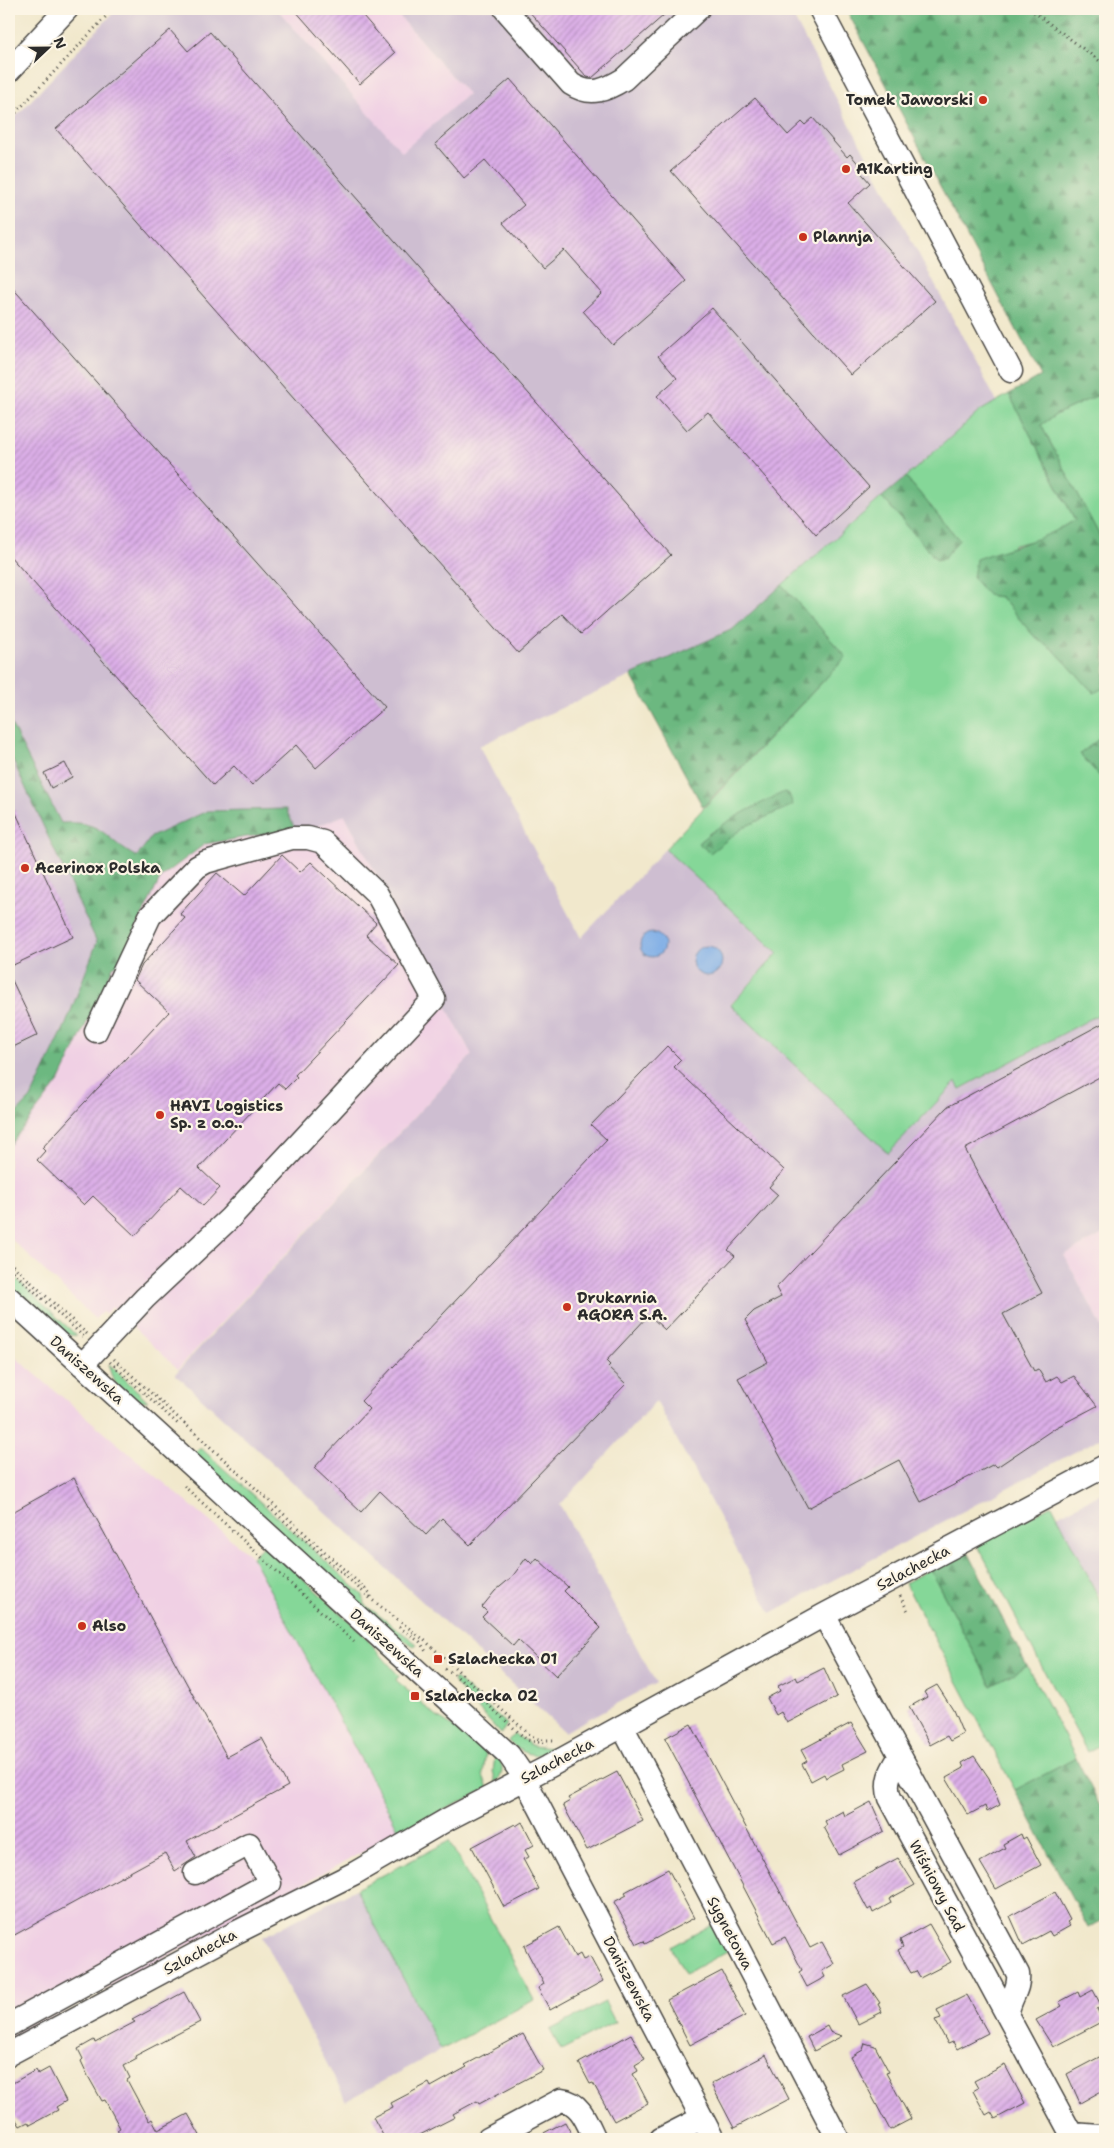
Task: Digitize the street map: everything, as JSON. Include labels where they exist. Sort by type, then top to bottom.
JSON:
[{"type":"street","points":[[9,71],[67,9]]},
{"type":"street","points":[[505,9],[572,84],[579,90],[595,92],[610,88],[624,78],[698,9]]},
{"type":"street","points":[[820,9],[1011,372]]},
{"type":"street","points":[[93,1354],[145,1298],[230,1218],[434,999],[378,894],[323,842],[308,838],[292,838],[206,862],[197,867],[150,916],[96,1031]]},
{"type":"street","name":"Daniszewska","points":[[9,1298],[93,1354],[499,1745],[514,1762],[713,2139]]},
{"type":"street","name":"Szlachecka","points":[[9,2054],[229,1936],[355,1873],[448,1818],[524,1779],[824,1615],[1105,1466]]},
{"type":"street","name":"Wiśniowy Sad","points":[[824,1615],[1018,1974],[1018,1987],[1009,2002],[1008,2012]]},
{"type":"street","name":"Sygnetowa","points":[[622,1726],[838,2139]]},
{"type":"street","name":"Wiśniowy Sad","points":[[900,1756],[890,1774],[886,1787],[890,1798],[994,1993],[1008,2012],[1073,2137]]},
{"type":"street","points":[[9,2025],[270,1883],[249,1844],[195,1873]]},
{"type":"street","points":[[488,2139],[561,2100],[572,2102],[579,2108],[595,2139]]},
{"type":"street","points":[[661,2139],[702,2118]]},
{"type":"street","points":[[1073,2137],[1099,2136],[1104,2139]]},
{"type":"path","points":[[9,120],[113,9]]},
{"type":"path","points":[[1030,9],[1105,64]]},
{"type":"path","points":[[9,1262],[93,1354]]},
{"type":"path","points":[[9,1268],[93,1354],[371,1600],[423,1639],[531,1736],[541,1740],[560,1739]]},
{"type":"path","points":[[178,1479],[190,1494],[360,1647]]},
{"type":"path","points":[[900,1596],[909,1613]]},
{"type":"path","points":[[371,1600],[371,1606],[420,1642],[429,1655]]},
{"type":"path","points":[[442,1667],[454,1674],[527,1740],[538,1744],[557,1745]]},
{"type":"shaded area","points":[[117,9],[277,9],[402,152],[468,94],[393,9],[789,9],[997,402],[980,411],[733,629],[479,746],[581,938],[665,849],[778,953],[731,1004],[956,1082],[961,1089],[1105,1011],[1105,1233],[1064,1255],[1105,1333],[1105,1436],[771,1613],[656,1401],[560,1505],[656,1683],[564,1732],[175,1374],[472,1055],[345,815],[307,830],[295,829],[205,844],[162,877],[119,964],[113,966],[66,1024],[31,1098],[9,1121],[9,124]]},
{"type":"shaded area","points":[[277,9],[393,9],[468,94],[402,153]]},
{"type":"shaded area","points":[[345,815],[472,1055],[178,1369],[112,1307],[105,1314],[102,1312],[95,1319],[9,1237],[9,1146],[60,1080],[113,966],[120,964],[161,877],[205,844],[295,829],[307,830]]},
{"type":"shaded area","points":[[1105,1233],[1105,1333],[1064,1255]]},
{"type":"shaded area","points":[[9,1352],[252,1557],[400,1832],[9,2041]]},
{"type":"shaded area","points":[[1105,1491],[1105,1591],[1098,1595],[1057,1516]]},
{"type":"shaded area","points":[[356,1889],[441,2050],[346,2101],[262,1937]]},
{"type":"green space","points":[[846,9],[1105,9],[1105,392],[1057,414],[1041,425],[1105,546],[1105,687],[1094,693],[1055,651],[1033,635],[1001,597],[988,595],[973,578],[976,559],[1052,533],[1075,520],[1009,394],[1041,376]]},
{"type":"green space","points":[[1105,392],[1105,546],[1041,425],[1057,414]]},
{"type":"green space","points":[[1009,394],[1075,520],[1045,538],[1014,545],[988,595],[1001,597],[1033,635],[1055,651],[1094,693],[1105,687],[1105,734],[1080,754],[1105,782],[1105,1011],[960,1089],[956,1082],[888,1153],[731,1005],[778,953],[665,849],[846,657],[782,585],[882,497],[937,560],[959,540],[906,477],[980,411]],"holes":[[[776,812],[744,827],[710,852],[698,843],[711,832]]]},
{"type":"green space","points":[[906,477],[959,540],[944,558],[937,560],[882,497]]},
{"type":"green space","points":[[782,585],[846,657],[703,807],[631,675],[733,629]]},
{"type":"green space","points":[[9,720],[61,823],[76,823],[96,828],[137,857],[151,837],[207,811],[286,809],[295,829],[205,844],[161,877],[119,964],[113,967],[60,1080],[9,1146],[9,1121],[31,1098],[66,1024],[97,942],[9,752]]},
{"type":"green space","points":[[1105,734],[1105,782],[1080,754]]},
{"type":"green space","points":[[784,792],[789,794],[793,805],[744,827],[710,853],[698,843],[728,821]]},
{"type":"green space","points":[[9,1272],[77,1336],[64,1334],[55,1329],[9,1286]]},
{"type":"green space","points":[[109,1364],[148,1401],[134,1398],[121,1390],[113,1378]]},
{"type":"green space","points":[[199,1449],[202,1449],[363,1595],[364,1604],[417,1644],[414,1646],[387,1630],[193,1455]]},
{"type":"green space","points":[[1052,1505],[1105,1610],[1105,1742],[1087,1752],[977,1544]]},
{"type":"green space","points":[[265,1544],[359,1630],[399,1676],[396,1680],[437,1717],[471,1738],[486,1752],[483,1775],[488,1788],[400,1832],[252,1557]]},
{"type":"green space","points":[[967,1550],[1027,1666],[991,1685],[930,1569]]},
{"type":"green space","points":[[930,1569],[991,1685],[1027,1666],[1076,1758],[1015,1790],[905,1583]]},
{"type":"green space","points":[[455,1678],[507,1724],[501,1734],[453,1681]]},
{"type":"green space","points":[[514,1734],[533,1746],[559,1749],[539,1755],[526,1753],[508,1741]]},
{"type":"green space","points":[[495,1757],[500,1760],[502,1769],[496,1783],[493,1771]]},
{"type":"green space","points":[[1076,1758],[1105,1815],[1105,1919],[1088,1928],[1015,1790]]},
{"type":"green space","points":[[449,1841],[534,2000],[441,2050],[356,1889]]},
{"type":"green space","points":[[715,1923],[729,1950],[685,1974],[671,1947]]},
{"type":"green space","points":[[605,2002],[615,2022],[561,2050],[550,2030]]},
{"type":"water","points":[[652,933],[660,937],[664,945],[660,953],[652,957],[644,953],[640,945],[644,937]]},
{"type":"water","points":[[707,946],[717,951],[722,961],[717,971],[707,976],[697,971],[692,961],[697,951]]},
{"type":"building","points":[[294,9],[357,9],[395,53],[360,84]]},
{"type":"building","points":[[527,9],[671,9],[592,78],[587,77]]},
{"type":"building","points":[[170,30],[188,51],[210,32],[671,555],[581,634],[562,614],[518,653],[56,129]]},
{"type":"building","points":[[510,79],[686,281],[613,345],[583,311],[602,293],[564,250],[543,268],[503,223],[524,205],[485,160],[464,178],[435,144]]},
{"type":"building","name":"Plannja","points":[[755,98],[788,135],[802,122],[805,125],[813,118],[847,157],[850,154],[861,167],[858,169],[870,183],[848,203],[935,301],[851,375],[671,171]]},
{"type":"building","points":[[9,284],[385,707],[316,768],[296,745],[252,785],[234,766],[213,785],[9,555]]},
{"type":"building","points":[[712,308],[869,487],[816,535],[708,412],[687,430],[657,396],[677,378],[658,356]]},
{"type":"building","points":[[65,763],[72,777],[51,788],[44,773]]},
{"type":"building","name":"Acerinox Polska","points":[[9,798],[73,937],[9,967]]},
{"type":"building","points":[[282,855],[300,872],[311,862],[376,923],[366,935],[399,965],[295,1075],[297,1077],[285,1089],[278,1083],[199,1168],[220,1188],[203,1206],[181,1186],[135,1236],[93,1196],[84,1205],[37,1160],[45,1151],[42,1148],[169,1012],[135,980],[142,965],[185,918],[180,914],[217,873],[244,896]]},
{"type":"building","points":[[9,974],[38,1035],[9,1049]]},
{"type":"building","points":[[1105,1022],[1105,1074],[965,1149],[1042,1293],[1003,1314],[1034,1371],[1038,1369],[1046,1382],[1057,1376],[1062,1382],[1074,1376],[1097,1406],[1055,1428],[997,1467],[994,1464],[921,1502],[899,1460],[808,1508],[738,1378],[768,1362],[745,1320],[754,1311],[781,1297],[776,1288],[947,1107]]},
{"type":"building","name":"Drukarnia AGORA S.A.","points":[[667,1046],[681,1060],[674,1067],[784,1170],[769,1187],[778,1195],[728,1250],[735,1256],[665,1330],[649,1315],[606,1361],[610,1365],[608,1367],[626,1384],[470,1545],[442,1518],[426,1535],[380,1491],[361,1512],[314,1468],[369,1409],[361,1401],[607,1140],[591,1125]]},
{"type":"building","name":"Also","points":[[74,1478],[227,1757],[262,1738],[288,1786],[187,1841],[196,1857],[175,1871],[165,1853],[9,1938],[9,1514]]},
{"type":"building","points":[[526,1558],[532,1564],[537,1558],[568,1587],[564,1591],[601,1628],[556,1676],[518,1640],[513,1646],[482,1617],[487,1612],[482,1607],[495,1591],[512,1577]]},
{"type":"building","points":[[824,1668],[837,1697],[787,1723],[781,1712],[776,1715],[767,1698],[780,1691],[778,1686],[796,1677],[798,1681]]},
{"type":"building","points":[[937,1685],[953,1710],[963,1734],[950,1741],[947,1736],[930,1745],[909,1707],[927,1697],[924,1692]]},
{"type":"building","points":[[851,1723],[868,1751],[842,1764],[844,1769],[826,1778],[824,1774],[811,1781],[802,1764],[807,1761],[801,1750]]},
{"type":"building","points":[[691,1724],[810,1948],[822,1942],[834,1964],[822,1971],[825,1977],[807,1987],[799,1972],[802,1970],[785,1937],[773,1943],[665,1738]]},
{"type":"building","points":[[974,1756],[989,1778],[1000,1805],[987,1812],[985,1806],[968,1815],[946,1778],[964,1768],[962,1763]]},
{"type":"building","points":[[617,1772],[643,1821],[587,1850],[563,1805],[570,1801],[568,1798]]},
{"type":"building","points":[[871,1802],[884,1831],[839,1855],[824,1827],[827,1825],[825,1821],[843,1811],[845,1816]]},
{"type":"building","points":[[522,1822],[534,1845],[525,1850],[529,1857],[523,1859],[539,1889],[504,1907],[472,1847]]},
{"type":"building","points":[[1021,1834],[1023,1839],[1026,1837],[1041,1865],[996,1889],[980,1862],[1005,1848],[1003,1844]]},
{"type":"building","points":[[898,1858],[915,1885],[889,1899],[891,1903],[873,1913],[871,1908],[868,1910],[853,1882]]},
{"type":"building","points":[[668,1869],[694,1918],[645,1944],[644,1941],[637,1944],[614,1902],[627,1895],[625,1892]]},
{"type":"building","points":[[1055,1892],[1070,1920],[1067,1922],[1070,1926],[1052,1936],[1049,1931],[1023,1945],[1010,1916]]},
{"type":"building","points":[[929,1924],[951,1962],[920,1978],[916,1971],[911,1973],[898,1950],[903,1947],[900,1940]]},
{"type":"building","points":[[559,1927],[575,1957],[580,1954],[583,1960],[590,1957],[603,1981],[550,2010],[538,1988],[544,1984],[524,1946]]},
{"type":"building","points":[[722,1971],[745,2016],[690,2045],[667,2000]]},
{"type":"building","points":[[867,1984],[880,2003],[878,2004],[882,2012],[858,2024],[843,1996]]},
{"type":"building","points":[[1093,1990],[1102,2007],[1097,2009],[1103,2021],[1053,2047],[1036,2020],[1062,2006],[1059,2002],[1078,1992],[1080,1997]]},
{"type":"building","points":[[184,1992],[200,2022],[135,2056],[137,2059],[124,2066],[130,2078],[127,2080],[149,2121],[152,2119],[158,2130],[188,2114],[202,2139],[122,2139],[117,2130],[120,2128],[105,2100],[102,2101],[88,2076],[78,2049],[94,2040],[95,2043],[135,2022],[132,2020]]},
{"type":"building","points":[[967,1995],[988,2033],[957,2049],[953,2042],[948,2044],[935,2020],[941,2018],[937,2010]]},
{"type":"building","points":[[827,2026],[830,2032],[842,2036],[814,2051],[807,2037]]},
{"type":"building","points":[[523,2034],[543,2070],[479,2104],[477,2101],[453,2114],[455,2117],[412,2139],[385,2139],[373,2117],[393,2107],[391,2103],[429,2083],[431,2087],[467,2067],[465,2065]]},
{"type":"building","points":[[631,2034],[645,2059],[635,2065],[638,2071],[633,2074],[648,2103],[614,2121],[593,2083],[590,2084],[579,2063]]},
{"type":"building","points":[[865,2043],[875,2046],[889,2072],[886,2073],[911,2119],[890,2130],[851,2057],[863,2050]]},
{"type":"building","points":[[1105,2054],[1105,2089],[1080,2103],[1067,2074]]},
{"type":"building","points":[[766,2055],[789,2099],[734,2128],[711,2084]]},
{"type":"building","points":[[1005,2065],[1025,2103],[995,2119],[991,2112],[986,2115],[973,2091],[978,2088],[974,2081]]},
{"type":"building","points":[[49,2068],[66,2101],[56,2107],[58,2110],[30,2125],[28,2122],[20,2126],[15,2118],[9,2121],[9,2085],[36,2070],[38,2074]]},
{"type":"building","points":[[565,2122],[574,2139],[532,2139]]},
{"type":"place","name":"Tomek Jaworski","points":[[983,100]]},
{"type":"place","name":"A1Karting","points":[[846,169]]},
{"type":"place","name":"Plannja","points":[[803,237]]},
{"type":"place","name":"Acerinox Polska","points":[[25,868]]},
{"type":"place","name":"HAVI Logistics Sp. z o.o..","points":[[160,1115]]},
{"type":"place","name":"Drukarnia AGORA S.A.","points":[[567,1307]]},
{"type":"place","name":"Also","points":[[82,1626]]},
{"type":"place","name":"Szlachecka 01","points":[[438,1659]]},
{"type":"place","name":"Szlachecka 02","points":[[415,1696]]}]
